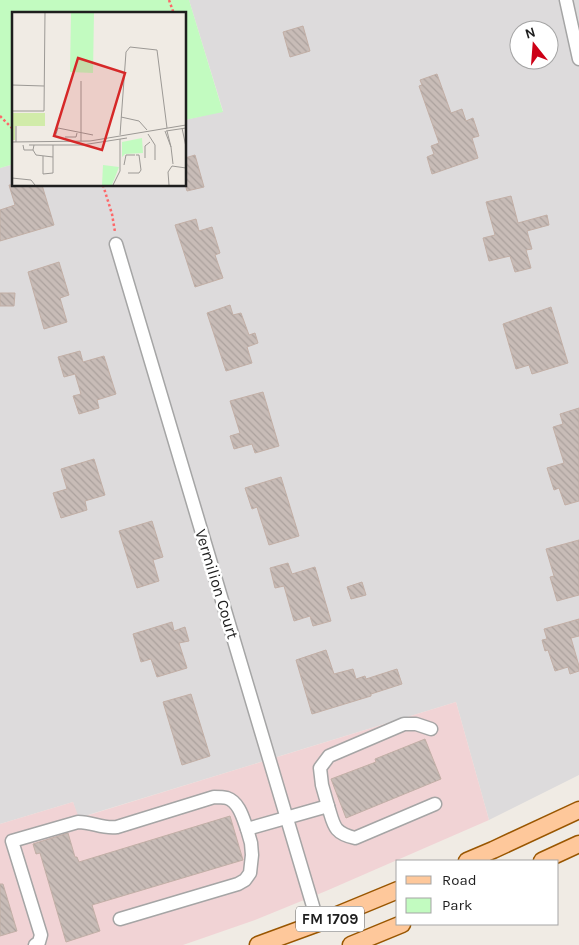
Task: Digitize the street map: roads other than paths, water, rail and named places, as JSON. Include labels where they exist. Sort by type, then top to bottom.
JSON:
[{"type":"main road","points":[[469,860],[579,810]]},
{"type":"main road","points":[[544,860],[579,844]]},
{"type":"main road","name":"FM 1709","points":[[258,945],[318,924],[396,891]]},
{"type":"main road","name":"FM 1709","points":[[351,945],[400,925]]},
{"type":"street","points":[[566,0],[579,59]]},
{"type":"street","name":"Vermilion Court","points":[[116,244],[318,924]]},
{"type":"street","points":[[431,729],[416,724],[404,724],[329,756],[320,768],[322,785],[334,827],[344,836],[355,838],[435,804]]},
{"type":"street","points":[[35,945],[39,942],[41,935],[6,843],[78,822],[86,822],[107,828],[117,827],[214,797],[225,797],[234,802],[243,816],[251,842],[250,873],[245,880],[238,884],[120,919]]},
{"type":"street","points":[[247,829],[328,806]]}]
